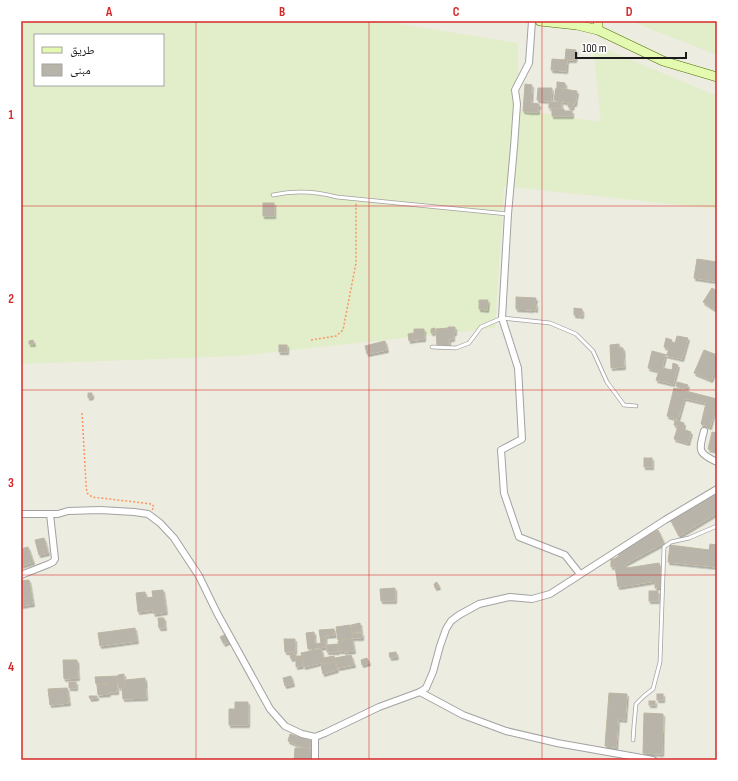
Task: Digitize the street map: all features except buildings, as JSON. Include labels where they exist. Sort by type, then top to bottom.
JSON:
[{"type":"main road","points":[[540,21],[598,26],[663,61],[717,77]]},
{"type":"street","points":[[532,21],[529,63],[515,90],[517,104],[508,214],[502,318],[518,368],[522,440],[500,450],[504,493],[519,536],[565,555],[580,574]]},
{"type":"street","points":[[704,431],[700,447],[701,451],[703,454],[717,462]]},
{"type":"street","points":[[21,514],[58,514],[68,511],[100,510],[134,512],[148,514],[160,523],[174,538],[199,576],[217,613],[270,709],[285,726],[302,734],[315,737],[379,707],[420,692],[426,688],[433,672],[446,629],[451,621],[459,614],[479,604],[487,602],[510,597],[532,599],[550,594],[717,489]]},
{"type":"street","points":[[21,575],[49,564],[55,559],[50,514]]},
{"type":"street","points":[[420,692],[463,715],[506,731],[557,743],[653,760]]},
{"type":"street","points":[[315,737],[315,760]]},
{"type":"lane","points":[[273,195],[297,191],[326,194],[337,197],[508,214]]},
{"type":"lane","points":[[432,347],[456,348],[469,344],[481,327],[502,318],[550,323],[576,334],[593,351],[607,382],[624,404],[636,406]]},
{"type":"lane","points":[[633,740],[636,704],[653,689],[660,662],[664,547],[671,542],[689,538],[717,526]]},
{"type":"path","points":[[311,340],[336,336],[344,330],[356,263],[356,199]]},
{"type":"path","points":[[82,413],[87,493],[92,497],[152,504],[154,507],[148,514]]},
{"type":"green space","points":[[21,21],[382,21],[518,43],[518,110],[601,122],[593,44],[717,96],[717,209],[504,186],[495,328],[238,356],[21,364]]},
{"type":"green space","points":[[632,21],[717,21],[717,55],[633,22]]}]
